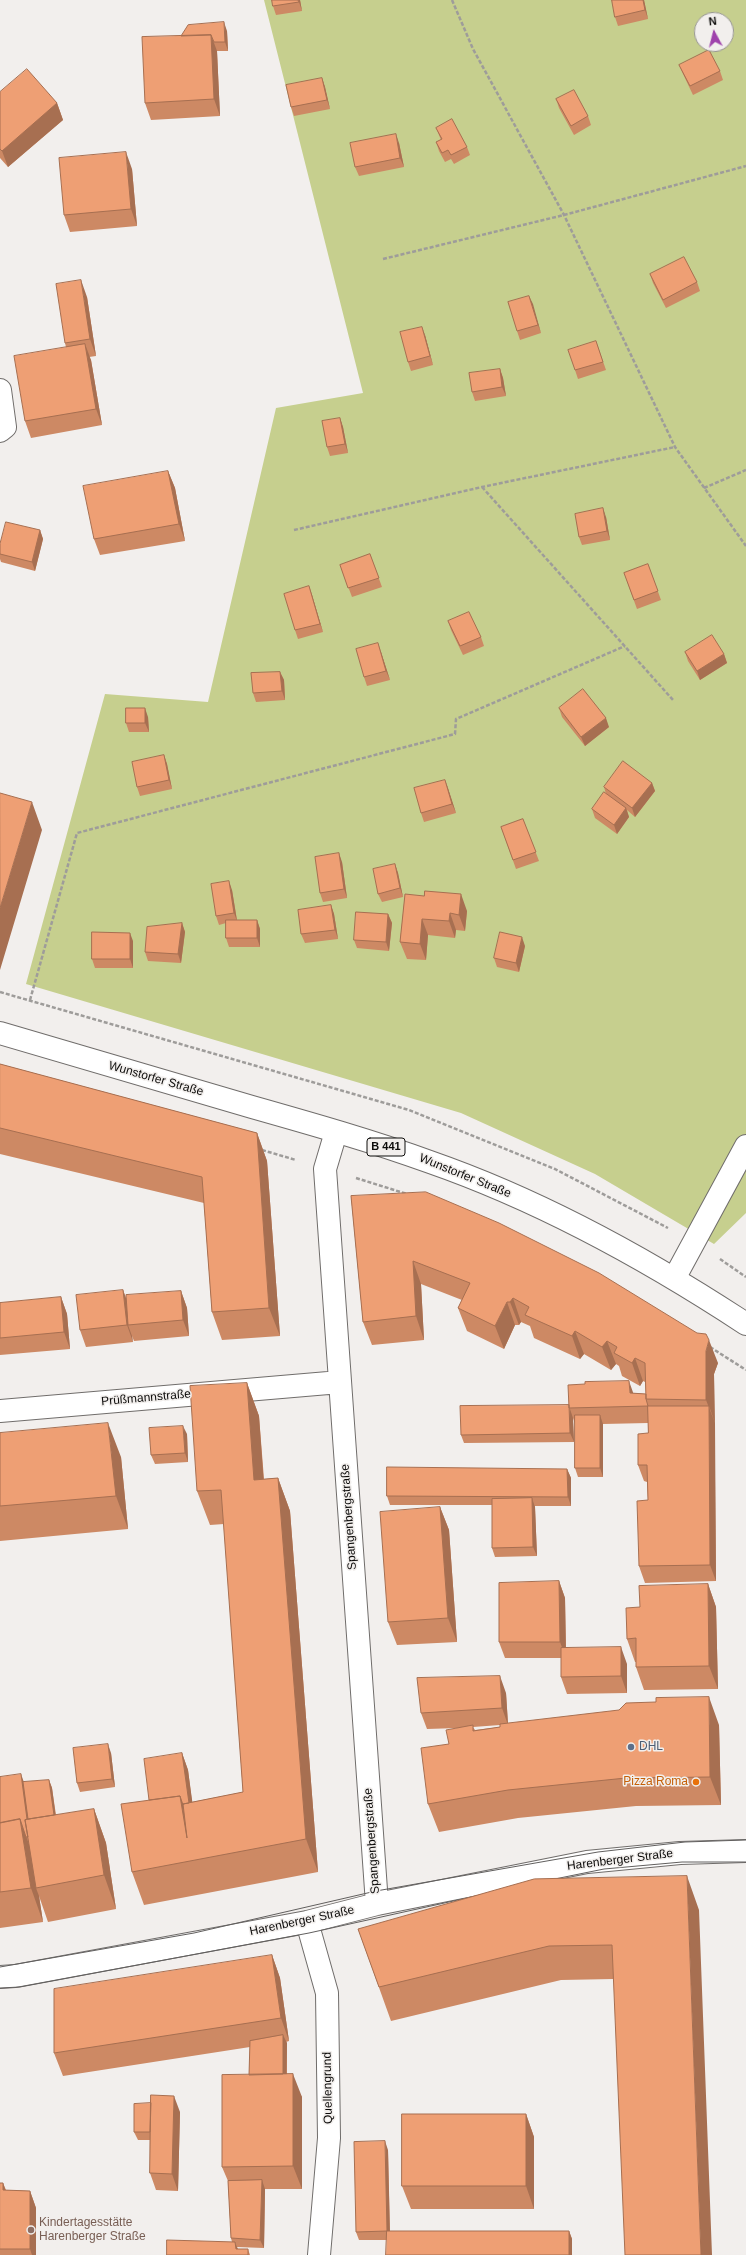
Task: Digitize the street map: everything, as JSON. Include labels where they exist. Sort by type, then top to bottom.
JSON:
[{"type":"street","points":[[0,390],[5,427],[0,431]]},
{"type":"street","name":"Wunstorfer Straße","points":[[0,1033],[336,1132],[431,1162],[503,1190],[598,1235],[675,1278],[746,1324]]},
{"type":"street","name":"Spangenbergstraße","points":[[336,1132],[326,1169],[377,1904]]},
{"type":"street","points":[[675,1278],[746,1146]]},
{"type":"street","name":"Prüßmannstraße","points":[[0,1411],[340,1382]]},
{"type":"street","name":"Harenberger Straße","points":[[0,1977],[16,1976],[307,1922],[377,1904],[587,1862],[680,1853],[746,1850]]},
{"type":"street","name":"Quellengrund","points":[[307,1922],[327,1993],[329,2138],[319,2255]]},
{"type":"path","points":[[452,0],[473,49],[564,215],[675,447],[746,546]]},
{"type":"path","points":[[383,259],[564,215],[746,166]]},
{"type":"path","points":[[294,530],[482,487],[675,447]]},
{"type":"path","points":[[704,488],[746,470]]},
{"type":"path","points":[[482,487],[673,700]]},
{"type":"path","points":[[30,1000],[77,833],[455,734],[456,719],[624,646]]},
{"type":"path","points":[[258,1149],[411,1196]]},
{"type":"path","points":[[707,1344],[746,1370]]},
{"type":"green space","points":[[264,0],[746,0],[746,1213],[714,1244],[595,1174],[461,1113],[26,984],[105,694],[208,702],[276,408],[363,393]]},
{"type":"building","points":[[272,0],[298,0],[299,2],[273,6]]},
{"type":"building","points":[[612,0],[643,0],[645,10],[615,17]]},
{"type":"building","points":[[224,22],[225,42],[214,42],[211,35],[181,36],[188,25]]},
{"type":"building","points":[[211,35],[214,99],[145,103],[142,37]]},
{"type":"building","points":[[705,52],[710,52],[720,71],[690,86],[679,65]]},
{"type":"building","points":[[27,69],[57,103],[2,151],[0,149],[0,92]]},
{"type":"building","points":[[322,78],[327,100],[291,107],[286,85]]},
{"type":"building","points":[[574,90],[588,116],[571,126],[556,99]]},
{"type":"building","points":[[452,119],[467,147],[451,155],[448,150],[442,153],[436,142],[442,139],[436,128]]},
{"type":"building","points":[[396,134],[400,158],[355,167],[350,143]]},
{"type":"building","points":[[126,152],[131,209],[64,215],[59,158]]},
{"type":"building","points":[[684,257],[697,282],[663,300],[650,274]]},
{"type":"building","points":[[81,280],[90,339],[65,343],[56,284]]},
{"type":"building","points":[[529,296],[538,325],[517,331],[508,302]]},
{"type":"building","points":[[422,327],[430,356],[408,362],[400,332]]},
{"type":"building","points":[[596,341],[603,362],[575,370],[568,350]]},
{"type":"building","points":[[85,344],[96,409],[25,421],[14,356]]},
{"type":"building","points":[[500,369],[502,387],[472,392],[469,373]]},
{"type":"building","points":[[340,418],[345,444],[327,447],[322,421]]},
{"type":"building","points":[[168,471],[179,524],[94,539],[83,486]]},
{"type":"building","points":[[603,508],[607,531],[579,537],[575,514]]},
{"type":"building","points":[[6,522],[40,530],[32,562],[0,554],[0,544]]},
{"type":"building","points":[[370,554],[379,578],[348,588],[340,565]]},
{"type":"building","points":[[648,564],[658,591],[634,600],[624,573]]},
{"type":"building","points":[[309,586],[320,624],[295,630],[284,594]]},
{"type":"building","points":[[469,612],[481,637],[460,646],[448,621]]},
{"type":"building","points":[[712,635],[724,654],[697,671],[685,652]]},
{"type":"building","points":[[378,643],[386,671],[364,677],[356,649]]},
{"type":"building","points":[[280,672],[282,691],[253,693],[251,673]]},
{"type":"building","points":[[583,689],[606,718],[581,737],[559,708]]},
{"type":"building","points":[[126,708],[145,708],[145,723],[126,723]]},
{"type":"building","points":[[164,755],[169,780],[137,787],[132,762]]},
{"type":"building","points":[[623,761],[652,783],[632,808],[604,787]]},
{"type":"building","points":[[445,780],[452,804],[421,813],[414,788]]},
{"type":"building","points":[[604,792],[626,808],[614,825],[592,809]]},
{"type":"building","points":[[0,793],[32,802],[0,908]]},
{"type":"building","points":[[523,819],[536,852],[513,860],[501,827]]},
{"type":"building","points":[[339,853],[344,889],[320,893],[315,857]]},
{"type":"building","points":[[395,864],[400,888],[378,894],[373,869]]},
{"type":"building","points":[[229,881],[234,913],[216,916],[211,884]]},
{"type":"building","points":[[425,891],[461,894],[459,915],[450,913],[449,921],[422,919],[420,944],[400,942],[405,894],[424,896]]},
{"type":"building","points":[[331,905],[335,930],[301,934],[298,910]]},
{"type":"building","points":[[356,912],[388,914],[386,942],[354,940]]},
{"type":"building","points":[[226,920],[257,920],[257,938],[226,938]]},
{"type":"building","points":[[182,923],[178,954],[145,952],[147,927]]},
{"type":"building","points":[[92,932],[130,933],[130,959],[92,959]]},
{"type":"building","points":[[500,932],[522,937],[516,963],[494,958]]},
{"type":"building","points":[[0,1064],[257,1133],[269,1308],[212,1312],[202,1177],[0,1128]]},
{"type":"building","points":[[426,1192],[499,1223],[599,1273],[697,1333],[706,1334],[709,1340],[706,1351],[706,1400],[646,1399],[645,1363],[635,1358],[632,1363],[614,1353],[617,1347],[607,1341],[602,1347],[575,1331],[572,1336],[525,1315],[529,1307],[513,1298],[510,1302],[507,1302],[495,1326],[458,1308],[470,1283],[413,1261],[416,1316],[363,1322],[351,1196]]},
{"type":"building","points":[[123,1290],[127,1325],[80,1330],[76,1295]]},
{"type":"building","points":[[181,1291],[183,1320],[128,1325],[126,1295]]},
{"type":"building","points":[[61,1297],[64,1332],[0,1338],[0,1303]]},
{"type":"building","points":[[629,1381],[630,1393],[646,1394],[648,1406],[569,1408],[568,1385],[585,1384],[585,1382]]},
{"type":"building","points":[[247,1383],[254,1480],[278,1478],[306,1839],[132,1872],[121,1804],[180,1796],[187,1838],[183,1804],[243,1792],[221,1490],[197,1491],[190,1386]]},
{"type":"building","points":[[569,1405],[570,1433],[461,1435],[460,1406]]},
{"type":"building","points":[[648,1406],[709,1406],[710,1565],[639,1566],[637,1501],[648,1500],[647,1465],[638,1465],[638,1434],[648,1433]]},
{"type":"building","points":[[575,1415],[600,1415],[600,1468],[575,1468]]},
{"type":"building","points":[[108,1423],[116,1496],[0,1506],[0,1433]]},
{"type":"building","points":[[183,1426],[185,1453],[151,1455],[149,1428]]},
{"type":"building","points":[[387,1467],[567,1469],[568,1497],[387,1496]]},
{"type":"building","points":[[532,1498],[533,1547],[492,1548],[492,1499]]},
{"type":"building","points":[[440,1507],[448,1618],[388,1622],[380,1512]]},
{"type":"building","points":[[559,1581],[560,1642],[499,1642],[499,1583]]},
{"type":"building","points":[[708,1584],[709,1666],[636,1667],[636,1638],[627,1639],[626,1608],[640,1607],[639,1586]]},
{"type":"building","points":[[621,1647],[621,1676],[561,1677],[561,1648]]},
{"type":"building","points":[[500,1676],[502,1708],[421,1713],[417,1678]]},
{"type":"building","points":[[709,1697],[710,1777],[626,1778],[508,1790],[428,1804],[421,1748],[449,1744],[446,1730],[473,1725],[473,1731],[500,1727],[500,1724],[619,1710],[626,1703],[656,1702],[656,1698]]},
{"type":"building","points":[[108,1744],[112,1779],[77,1783],[73,1748]]},
{"type":"building","points":[[182,1753],[189,1803],[183,1805],[180,1796],[149,1800],[144,1759]]},
{"type":"building","points":[[21,1774],[28,1837],[26,1837],[20,1819],[0,1823],[0,1777]]},
{"type":"building","points":[[49,1780],[54,1815],[28,1819],[23,1782]]},
{"type":"building","points":[[94,1809],[104,1875],[36,1888],[25,1820]]},
{"type":"building","points":[[20,1819],[31,1888],[0,1892],[0,1823]]},
{"type":"building","points":[[687,1876],[701,2255],[625,2255],[612,1945],[549,1946],[379,1987],[358,1929],[534,1879]]},
{"type":"building","points":[[272,1955],[281,2018],[54,2053],[54,1989]]},
{"type":"building","points":[[283,2035],[283,2074],[249,2075],[250,2041]]},
{"type":"building","points":[[293,2074],[293,2166],[222,2167],[222,2075]]},
{"type":"building","points":[[151,2095],[174,2096],[172,2174],[150,2173]]},
{"type":"building","points":[[151,2103],[150,2132],[134,2132],[134,2104]]},
{"type":"building","points":[[402,2114],[526,2114],[526,2186],[402,2186]]},
{"type":"building","points":[[385,2141],[387,2231],[356,2232],[354,2142]]},
{"type":"building","points":[[262,2180],[260,2240],[231,2238],[228,2181]]},
{"type":"building","points":[[0,2183],[3,2183],[3,2190],[30,2191],[30,2249],[0,2249]]},
{"type":"building","points":[[387,2231],[569,2231],[569,2255],[386,2255]]},
{"type":"building","points":[[167,2240],[235,2242],[236,2249],[248,2249],[248,2255],[167,2255]]},
{"type":"tram line","points":[[0,1967],[194,1933],[376,1891],[598,1852],[685,1842],[746,1840]]},
{"type":"tram line","points":[[545,1881],[604,1869],[682,1862],[746,1862]]},
{"type":"tram line","points":[[0,1988],[20,1987],[309,1933],[485,1894]]},
{"type":"place","name":"DHL","points":[[631,1747]]},
{"type":"place","name":"Pizza Roma","points":[[696,1782]]},
{"type":"place","name":"Kindertagesstätte Harenberger Straße","points":[[31,2230]]}]
